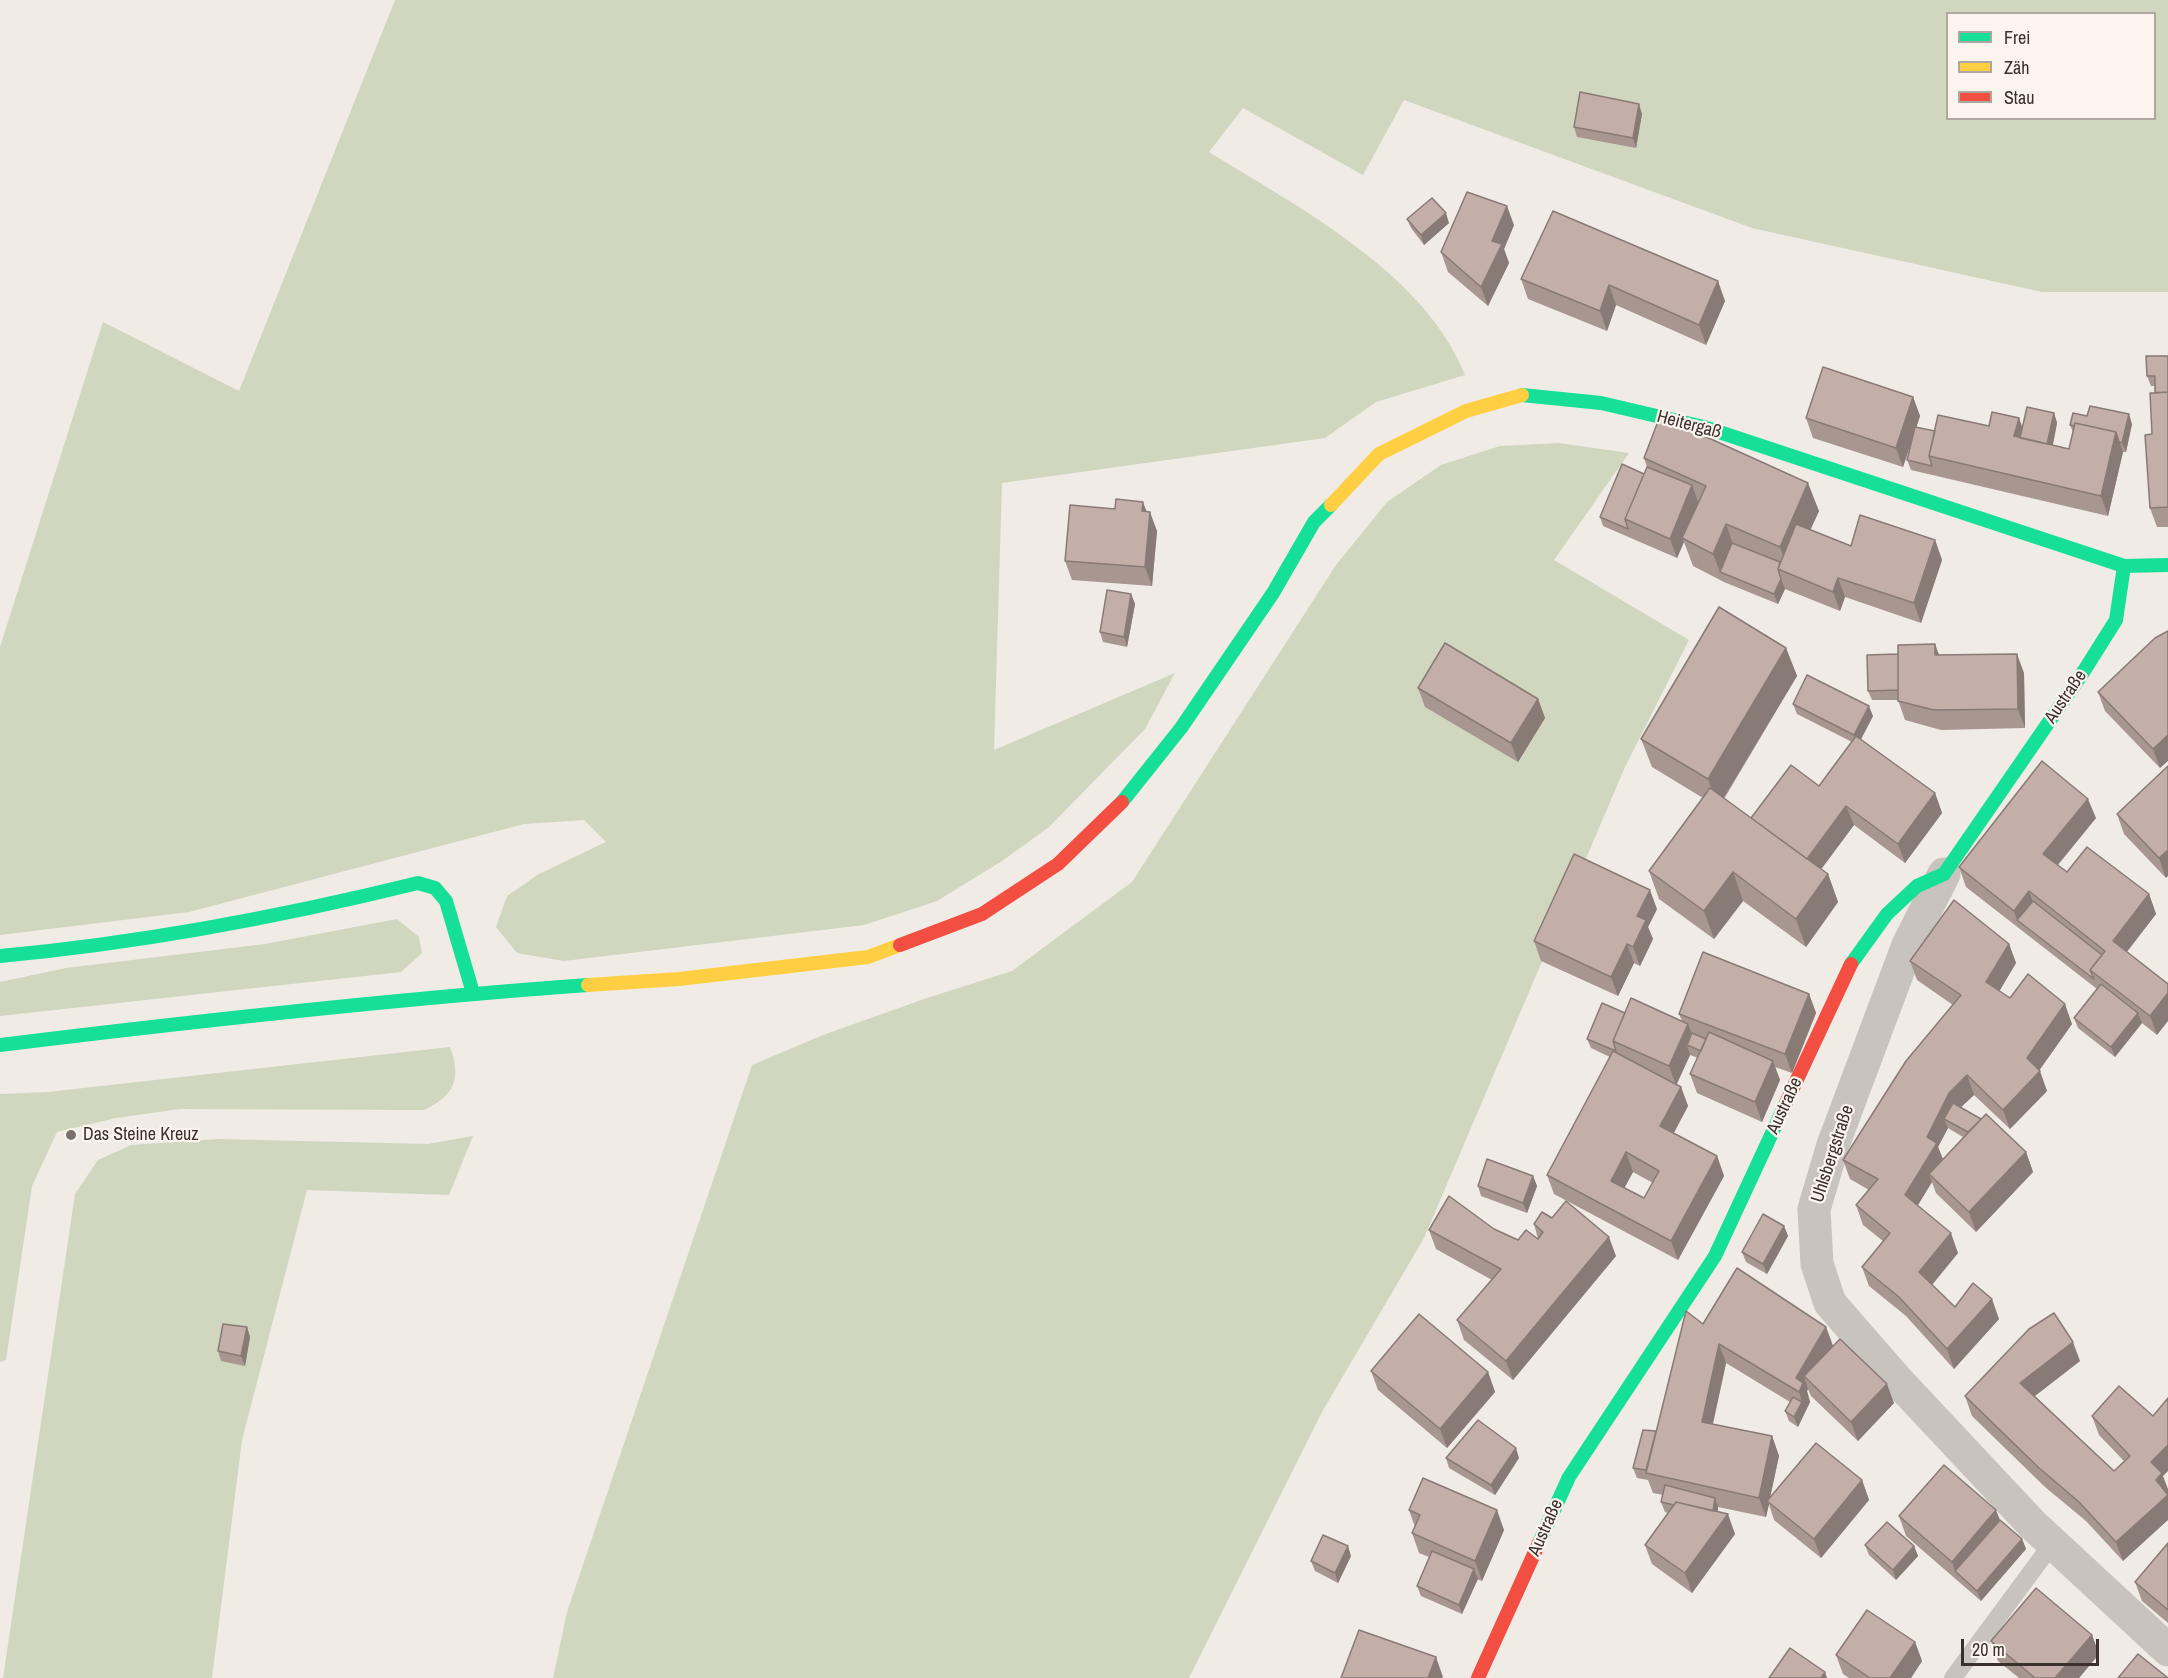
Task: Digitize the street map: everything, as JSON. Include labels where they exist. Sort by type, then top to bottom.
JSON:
[{"type":"street","name":"Heitergaß","points":[[0,1045],[473,993],[679,979],[868,957],[982,915],[1058,864],[1126,798],[1181,728],[1273,593],[1314,522],[1379,454],[1466,411],[1527,394],[1601,403],[1704,427],[2124,566],[2168,564]]},
{"type":"street","name":"Austraße","points":[[1478,1678],[1569,1477],[1715,1256],[1853,959],[1887,915],[1917,886],[1944,874],[2082,674],[2115,620],[2124,566]]},
{"type":"street","name":"Uhlsbergstraße","points":[[1944,874],[1908,945],[1833,1146],[1814,1209],[1817,1264],[1830,1303],[1897,1380],[2052,1544],[2168,1650]]},
{"type":"street","points":[[0,956],[131,942],[248,922],[418,883],[435,888],[446,901],[473,993]]},
{"type":"lane","points":[[1953,1678],[2052,1544]]},
{"type":"green space","points":[[395,0],[2168,0],[2168,292],[2042,292],[1752,228],[1404,100],[1363,175],[1243,108],[1209,152],[1319,220],[1390,274],[1421,305],[1446,338],[1465,375],[1376,402],[1325,438],[1002,483],[994,750],[1175,673],[1145,729],[1049,827],[1002,861],[937,901],[864,925],[564,961],[517,953],[496,927],[507,896],[539,874],[606,842],[584,820],[524,824],[189,912],[0,935],[0,647],[103,322],[239,391]]},
{"type":"green space","points":[[1559,443],[1629,453],[1554,560],[1689,640],[1625,767],[1424,1238],[1322,1412],[1189,1678],[553,1678],[567,1612],[752,1065],[823,1035],[1012,971],[1132,882],[1336,565],[1387,502],[1441,465],[1500,446]]},
{"type":"green space","points":[[397,919],[419,937],[422,953],[401,972],[0,1016],[0,982],[66,968],[265,944]]},
{"type":"green space","points":[[450,1047],[455,1068],[453,1085],[442,1099],[424,1110],[180,1109],[116,1118],[57,1132],[32,1186],[6,1360],[0,1362],[0,1094],[48,1092]]},
{"type":"green space","points":[[473,1136],[449,1195],[307,1190],[242,1440],[212,1678],[3,1678],[75,1194],[98,1160],[131,1145],[219,1139],[428,1144]]},
{"type":"building","points":[[1580,92],[1639,104],[1633,138],[1574,127]]},
{"type":"building","points":[[1467,192],[1507,206],[1492,241],[1502,244],[1481,287],[1441,252]]},
{"type":"building","points":[[1432,198],[1446,213],[1421,235],[1407,219]]},
{"type":"building","points":[[1553,211],[1718,281],[1699,325],[1609,285],[1600,311],[1521,279]]},
{"type":"building","points":[[2146,356],[2168,356],[2168,392],[2155,393],[2155,376],[2147,376]]},
{"type":"building","points":[[1823,367],[1913,397],[1896,448],[1806,418]]},
{"type":"building","points":[[2168,392],[2168,507],[2150,508],[2145,435],[2152,434],[2150,393]]},
{"type":"building","points":[[2090,406],[2129,414],[2122,443],[2119,442],[2116,432],[2075,423],[2074,426],[2070,425],[2073,413],[2087,416]]},
{"type":"building","points":[[2027,407],[2054,413],[2047,444],[2020,438]]},
{"type":"building","points":[[1992,412],[2019,418],[2014,436],[2069,449],[2075,423],[2116,432],[2101,496],[1929,456],[1938,415],[1989,426]]},
{"type":"building","points":[[1660,416],[1808,483],[1780,547],[1726,524],[1713,554],[1682,538],[1706,486],[1644,458]]},
{"type":"building","points":[[1915,427],[1935,431],[1929,456],[1932,466],[1907,460]]},
{"type":"building","points":[[1622,464],[1644,474],[1625,519],[1628,529],[1600,517]]},
{"type":"building","points":[[1647,467],[1692,485],[1670,539],[1625,519]]},
{"type":"building","points":[[1116,499],[1143,502],[1142,511],[1150,512],[1145,567],[1065,561],[1070,505],[1115,509]]},
{"type":"building","points":[[1860,515],[1935,540],[1914,603],[1838,578],[1833,592],[1778,569],[1796,524],[1851,546]]},
{"type":"building","points":[[1732,543],[1780,562],[1778,569],[1781,579],[1774,594],[1720,572]]},
{"type":"building","points":[[1107,590],[1131,594],[1124,637],[1100,632]]},
{"type":"building","points":[[1719,607],[1786,648],[1708,779],[1641,739]]},
{"type":"building","points":[[2168,631],[2168,735],[2153,749],[2098,692],[2155,638]]},
{"type":"building","points":[[1445,643],[1538,699],[1511,743],[1418,688]]},
{"type":"building","points":[[1935,644],[1935,655],[2017,654],[2018,709],[1934,710],[1898,701],[1898,645]]},
{"type":"building","points":[[1898,654],[1898,690],[1868,691],[1867,655]]},
{"type":"building","points":[[1807,675],[1869,706],[1854,735],[1793,704]]},
{"type":"building","points":[[1856,736],[1935,793],[1898,844],[1846,806],[1807,859],[1751,818],[1791,765],[1819,786]]},
{"type":"building","points":[[2042,761],[2088,799],[2043,854],[2067,872],[2087,847],[2149,894],[2113,941],[2168,984],[2168,993],[2150,1016],[2090,970],[2105,951],[2029,891],[2014,911],[1959,867]]},
{"type":"building","points":[[2168,766],[2168,850],[2159,858],[2117,814]]},
{"type":"building","points":[[1710,788],[1828,874],[1796,919],[1733,872],[1704,911],[1649,871]]},
{"type":"building","points":[[1574,854],[1650,890],[1637,916],[1646,920],[1633,947],[1627,944],[1611,977],[1534,941]]},
{"type":"building","points":[[1954,900],[2009,944],[1986,982],[2010,998],[2028,974],[2065,1004],[2027,1058],[2040,1071],[2003,1110],[1967,1075],[1949,1093],[1927,1137],[1937,1143],[1905,1195],[1951,1233],[1919,1272],[1955,1307],[1973,1283],[1992,1299],[1947,1349],[1899,1297],[1862,1267],[1890,1233],[1856,1205],[1878,1179],[1843,1160],[1906,1061],[1961,995],[1910,961]]},
{"type":"building","points":[[2033,901],[2102,955],[2090,970],[2094,979],[2017,920]]},
{"type":"building","points":[[1703,952],[1809,994],[1785,1054],[1679,1014]]},
{"type":"building","points":[[2101,984],[2138,1013],[2111,1047],[2074,1018]]},
{"type":"building","points":[[1631,998],[1688,1024],[1669,1066],[1613,1041]]},
{"type":"building","points":[[1602,1003],[1625,1013],[1613,1041],[1616,1051],[1587,1039]]},
{"type":"building","points":[[1709,1032],[1773,1061],[1755,1102],[1690,1074]]},
{"type":"building","points":[[1692,1033],[1706,1039],[1701,1051],[1687,1045]]},
{"type":"building","points":[[1613,1051],[1681,1087],[1660,1126],[1717,1156],[1671,1241],[1547,1175]],"holes":[[[1626,1152],[1659,1171],[1644,1198],[1611,1181]]]},
{"type":"building","points":[[1953,1103],[1981,1119],[1968,1132],[1944,1119]]},
{"type":"building","points":[[1986,1114],[2026,1152],[1969,1212],[1929,1174]]},
{"type":"building","points":[[1487,1159],[1533,1176],[1523,1203],[1478,1186]]},
{"type":"building","points":[[1449,1196],[1494,1229],[1518,1240],[1526,1230],[1538,1239],[1543,1232],[1534,1224],[1542,1212],[1552,1218],[1566,1201],[1609,1237],[1506,1361],[1457,1320],[1501,1269],[1429,1230]]},
{"type":"building","points":[[1763,1214],[1784,1226],[1763,1264],[1742,1252]]},
{"type":"building","points":[[1737,1268],[1826,1327],[1796,1378],[1803,1383],[1799,1392],[1719,1344],[1702,1422],[1772,1436],[1759,1498],[1646,1473],[1686,1311],[1703,1324]]},
{"type":"building","points":[[2054,1313],[2073,1342],[2020,1383],[2114,1471],[2130,1456],[2092,1416],[2119,1386],[2153,1416],[2168,1398],[2168,1445],[2151,1462],[2162,1473],[2156,1480],[2168,1495],[2116,1542],[2079,1502],[2038,1467],[1965,1396],[2029,1329]]},
{"type":"building","points":[[1419,1314],[1488,1372],[1440,1429],[1371,1371]]},
{"type":"building","points":[[223,1324],[247,1327],[241,1356],[218,1351]]},
{"type":"building","points":[[1840,1339],[1887,1384],[1851,1422],[1804,1376]]},
{"type":"building","points":[[1793,1397],[1802,1402],[1794,1417],[1785,1411]]},
{"type":"building","points":[[1478,1420],[1516,1448],[1491,1485],[1446,1458]]},
{"type":"building","points":[[1643,1430],[1656,1431],[1646,1470],[1633,1468]]},
{"type":"building","points":[[1816,1443],[1862,1480],[1814,1539],[1767,1501]]},
{"type":"building","points":[[1944,1465],[1996,1510],[1952,1562],[1899,1516]]},
{"type":"building","points":[[1423,1478],[1497,1510],[1475,1561],[1412,1533],[1420,1515],[1409,1510]]},
{"type":"building","points":[[1665,1485],[1715,1498],[1713,1511],[1676,1502],[1674,1505],[1661,1502]]},
{"type":"building","points":[[1676,1502],[1728,1514],[1685,1573],[1645,1545]]},
{"type":"building","points":[[2000,1520],[2022,1539],[1977,1591],[1955,1571]]},
{"type":"building","points":[[1887,1522],[1914,1546],[1893,1570],[1865,1545]]},
{"type":"building","points":[[1323,1535],[1348,1546],[1335,1573],[1311,1561]]},
{"type":"building","points":[[2168,1543],[2168,1610],[2135,1582]]},
{"type":"building","points":[[1432,1551],[1474,1569],[1459,1605],[1417,1586]]},
{"type":"building","points":[[2036,1588],[2092,1635],[2055,1678],[2035,1678],[1991,1641]]},
{"type":"building","points":[[1867,1610],[1915,1642],[1890,1678],[1870,1678],[1836,1655]]},
{"type":"building","points":[[1359,1630],[1436,1657],[1428,1678],[1341,1678]]},
{"type":"building","points":[[1790,1648],[1825,1672],[1821,1678],[1769,1678]]},
{"type":"building","points":[[2138,1654],[2168,1678],[2118,1678]]},
{"type":"traffic: fast","points":[[1522,395],[1601,403],[1704,427],[2124,566],[2168,565]]},
{"type":"traffic: fast","points":[[1122,802],[1181,728],[1273,593],[1314,522],[1331,505]]},
{"type":"traffic: fast","points":[[1851,964],[1887,914],[1917,886],[1944,874],[2082,674],[2116,620],[2124,566]]},
{"type":"traffic: fast","points":[[0,956],[106,944],[263,918],[418,883],[435,888],[446,901],[473,993]]},
{"type":"traffic: fast","points":[[0,1045],[294,1011],[588,985]]},
{"type":"traffic: fast","points":[[1539,1543],[1569,1477],[1715,1256],[1786,1103]]},
{"type":"traffic: slow","points":[[1331,505],[1379,454],[1466,411],[1522,395]]},
{"type":"traffic: slow","points":[[588,985],[679,979],[868,957],[900,945]]},
{"type":"traffic: jam","points":[[900,945],[982,914],[1058,864],[1122,802]]},
{"type":"traffic: jam","points":[[1786,1103],[1851,964]]},
{"type":"traffic: jam","points":[[1478,1678],[1539,1543]]},
{"type":"place","name":"Das Steine Kreuz","points":[[71,1135]]}]
